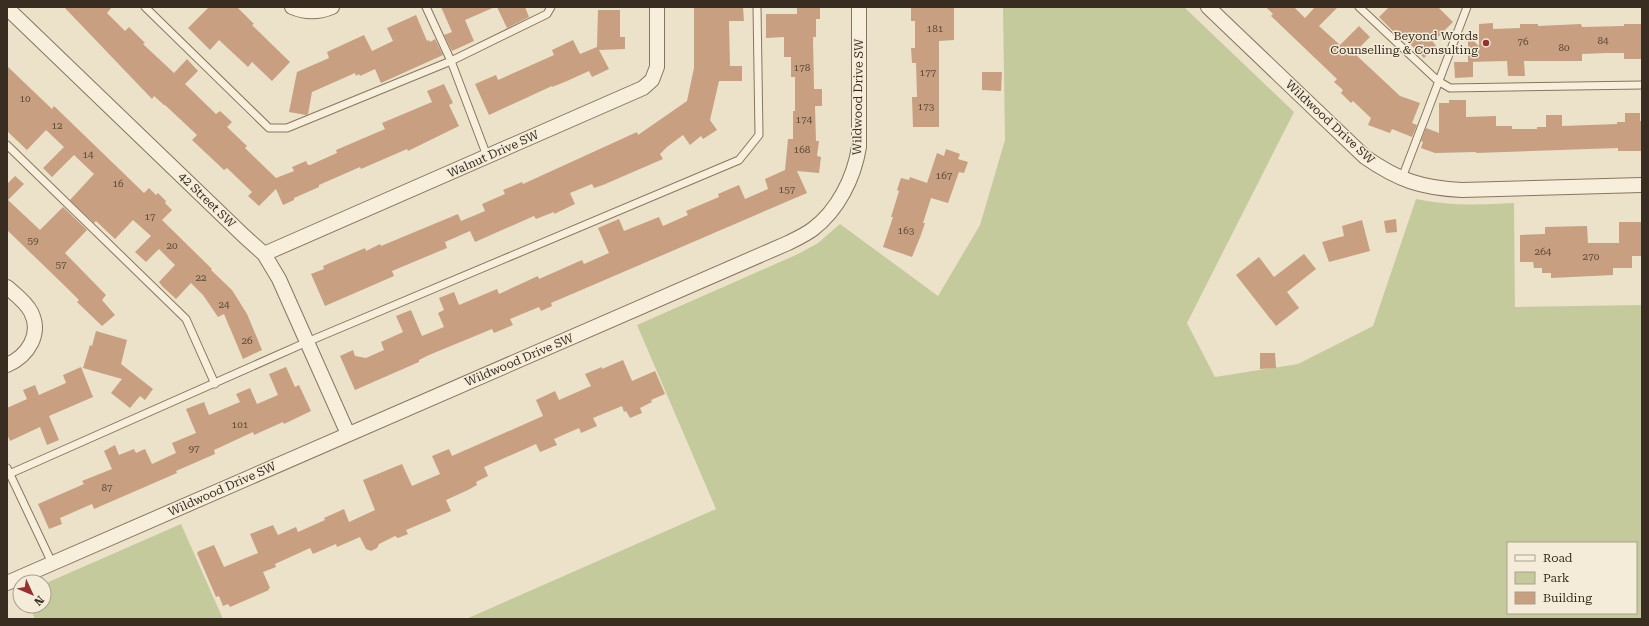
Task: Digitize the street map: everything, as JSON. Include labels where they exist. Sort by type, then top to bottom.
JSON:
[{"type":"street","points":[[292,7],[306,12],[318,12],[332,7]]},
{"type":"street","name":"Walnut Drive SW","points":[[264,254],[643,88],[652,80],[657,67],[657,7]]},
{"type":"street","name":"Wildwood Drive SW","points":[[7,583],[788,243],[813,229],[840,200],[856,165],[859,147],[859,7]]},
{"type":"street","name":"Wildwood Drive SW","points":[[1208,7],[1365,157],[1385,171],[1419,185],[1440,189],[1462,190],[1642,185]]},
{"type":"street","name":"42 Street SW","points":[[7,8],[264,254],[279,279],[348,434]]},
{"type":"street","points":[[7,287],[26,305],[30,312],[34,326],[32,342],[28,349],[17,360],[7,365]]},
{"type":"lane","points":[[145,7],[269,128],[287,128],[451,61],[548,14],[551,7]]},
{"type":"lane","points":[[426,7],[451,61],[487,156]]},
{"type":"lane","points":[[52,563],[8,472],[215,384],[307,342],[739,160],[759,135],[757,7]]},
{"type":"lane","points":[[1359,7],[1438,81],[1450,88],[1642,85]]},
{"type":"lane","points":[[1402,178],[1467,7]]},
{"type":"lane","points":[[7,145],[186,318],[215,384]]},
{"type":"green space","points":[[1003,7],[1184,7],[1294,112],[1187,323],[1215,377],[1298,364],[1373,326],[1416,199],[1440,203],[1514,203],[1515,307],[1642,305],[1642,619],[466,619],[716,509],[637,325],[798,254],[818,243],[840,224],[938,296],[980,225],[1005,140]]},
{"type":"green space","points":[[181,524],[223,619],[35,619],[33,614],[52,614],[52,580]]},
{"type":"building","points":[[64,7],[112,7],[107,13],[125,31],[129,27],[145,43],[143,44],[174,73],[187,59],[198,71],[185,84],[216,114],[220,111],[232,122],[227,127],[247,146],[245,148],[276,178],[294,171],[292,167],[306,161],[308,165],[310,165],[337,153],[336,150],[385,129],[382,123],[432,102],[427,91],[444,84],[453,103],[449,105],[459,126],[408,151],[407,149],[319,185],[319,187],[294,198],[294,200],[283,205],[276,189],[259,206],[248,196],[252,192],[227,168],[224,170],[192,140],[197,135],[154,96],[152,99]]},
{"type":"building","points":[[209,7],[237,7],[254,24],[252,25],[290,62],[272,81],[252,62],[248,67],[219,40],[210,50],[188,28]]},
{"type":"building","points":[[441,7],[495,7],[465,20],[474,41],[452,51],[444,35],[452,32]]},
{"type":"building","points":[[497,7],[525,7],[529,17],[507,28]]},
{"type":"building","points":[[694,7],[743,7],[744,21],[729,21],[730,66],[742,66],[742,81],[719,81],[710,120],[717,130],[703,139],[701,136],[690,145],[683,135],[660,154],[663,159],[603,185],[594,188],[592,184],[570,193],[575,204],[554,214],[554,212],[536,219],[534,216],[475,242],[470,231],[445,242],[447,248],[392,271],[394,276],[325,306],[311,274],[324,269],[323,266],[365,248],[366,251],[380,244],[381,246],[458,214],[461,221],[485,211],[482,204],[505,194],[503,190],[522,182],[523,184],[637,132],[638,135],[687,101],[694,68]]},
{"type":"building","points":[[797,7],[820,7],[820,19],[816,19],[816,37],[813,37],[814,89],[822,89],[822,106],[815,106],[816,141],[819,141],[817,156],[821,157],[819,173],[797,171],[807,193],[551,303],[552,306],[541,311],[539,307],[510,319],[513,325],[494,333],[492,329],[429,355],[419,360],[419,362],[355,390],[340,356],[353,350],[355,356],[366,358],[384,350],[381,342],[403,332],[396,316],[411,310],[422,336],[444,327],[438,313],[444,310],[439,298],[454,292],[459,305],[497,289],[499,294],[538,276],[539,279],[582,260],[584,264],[609,253],[598,228],[619,219],[624,231],[659,217],[663,226],[688,215],[686,211],[719,197],[718,194],[739,185],[745,199],[768,189],[765,179],[785,170],[788,139],[793,139],[795,77],[791,77],[791,57],[784,57],[784,37],[766,38],[766,14],[797,14]]},
{"type":"building","points":[[911,7],[954,7],[954,40],[939,41],[939,127],[913,127],[912,97],[917,97],[916,63],[912,63],[911,48],[915,48],[915,21],[911,21]]},
{"type":"building","points":[[1266,7],[1294,7],[1305,18],[1315,7],[1338,7],[1319,26],[1340,45],[1359,26],[1370,37],[1354,53],[1400,96],[1420,103],[1412,123],[1417,125],[1412,137],[1392,129],[1390,133],[1368,125],[1371,118],[1353,101],[1351,103],[1341,93],[1343,90],[1334,82],[1337,79],[1271,16],[1273,14]]},
{"type":"building","points":[[1389,7],[1438,7],[1453,22],[1433,42],[1436,46],[1424,58],[1396,30],[1394,32],[1379,17]]},
{"type":"building","points":[[598,10],[620,10],[620,37],[625,37],[625,49],[599,50],[609,69],[592,77],[589,71],[489,115],[475,84],[496,75],[498,80],[554,55],[552,50],[573,40],[580,54],[597,47]]},
{"type":"building","points":[[416,15],[427,41],[429,40],[430,42],[435,39],[443,55],[381,83],[375,69],[360,76],[359,74],[356,76],[355,73],[312,92],[308,114],[306,115],[289,112],[297,72],[329,58],[327,52],[364,35],[372,51],[393,41],[387,28]]},
{"type":"building","points":[[1493,23],[1493,29],[1520,28],[1520,24],[1538,24],[1538,26],[1581,24],[1582,27],[1642,24],[1642,59],[1624,59],[1624,53],[1606,53],[1582,54],[1582,61],[1524,61],[1525,76],[1508,76],[1507,61],[1468,62],[1468,36],[1479,46],[1479,24]]},
{"type":"building","points":[[1454,62],[1473,62],[1473,77],[1455,78]]},
{"type":"building","points":[[7,66],[52,109],[54,106],[144,193],[149,188],[156,195],[158,193],[166,201],[165,203],[172,210],[162,220],[232,290],[247,314],[262,350],[243,359],[224,314],[218,317],[203,295],[191,283],[176,299],[162,286],[159,282],[175,265],[159,249],[146,262],[135,252],[151,236],[133,220],[115,239],[96,221],[94,223],[70,200],[94,174],[74,155],[52,177],[43,168],[64,147],[46,130],[27,150],[7,131]]},
{"type":"building","points":[[982,72],[1002,72],[1001,91],[982,90]]},
{"type":"building","points":[[1449,100],[1466,100],[1466,117],[1496,116],[1496,126],[1512,126],[1512,129],[1537,129],[1537,127],[1546,127],[1546,115],[1562,115],[1562,126],[1617,124],[1617,122],[1625,122],[1625,113],[1640,113],[1640,121],[1642,121],[1642,151],[1618,151],[1618,148],[1435,153],[1421,148],[1423,142],[1421,141],[1426,128],[1439,133],[1439,103],[1449,103]]},
{"type":"building","points":[[946,149],[960,154],[958,159],[968,162],[964,173],[959,172],[948,203],[931,198],[923,223],[925,223],[912,257],[883,247],[893,217],[891,217],[899,191],[897,190],[901,178],[909,180],[910,177],[927,183],[937,153],[944,156]]},
{"type":"building","points":[[15,176],[24,184],[8,200],[40,230],[63,207],[87,230],[65,253],[106,295],[102,300],[115,315],[102,326],[77,302],[79,300],[7,230],[7,184]]},
{"type":"building","points":[[1396,219],[1397,232],[1386,233],[1384,221]]},
{"type":"building","points":[[1362,220],[1370,251],[1329,262],[1322,242],[1344,236],[1342,226]]},
{"type":"building","points":[[1619,222],[1642,222],[1642,256],[1632,256],[1632,268],[1613,268],[1613,275],[1551,278],[1551,273],[1542,273],[1542,268],[1534,268],[1533,262],[1520,262],[1520,235],[1545,234],[1545,227],[1587,226],[1588,243],[1619,243]]},
{"type":"building","points":[[1304,254],[1316,269],[1287,292],[1299,308],[1276,326],[1236,275],[1259,257],[1274,277]]},
{"type":"building","points":[[96,331],[127,340],[121,364],[153,389],[145,400],[140,396],[130,408],[111,393],[122,379],[83,368]]},
{"type":"building","points":[[1260,353],[1275,353],[1276,368],[1260,369]]},
{"type":"building","points":[[623,360],[632,381],[655,371],[665,394],[651,400],[652,402],[640,408],[642,413],[630,418],[626,411],[624,412],[622,406],[593,418],[597,426],[581,433],[579,428],[554,439],[557,445],[540,452],[536,444],[484,467],[488,476],[476,482],[477,485],[446,500],[451,511],[406,530],[408,534],[398,538],[395,536],[379,544],[377,548],[371,551],[366,549],[360,537],[337,547],[336,544],[313,554],[310,548],[275,564],[276,567],[263,572],[270,588],[268,589],[269,590],[230,607],[228,604],[223,606],[219,596],[216,597],[197,553],[199,551],[214,545],[224,567],[258,553],[250,534],[273,525],[278,535],[296,527],[298,532],[325,520],[324,518],[344,509],[349,522],[375,510],[363,480],[402,464],[412,486],[440,474],[432,456],[449,449],[452,456],[543,416],[536,400],[555,391],[559,400],[591,386],[585,374]]},
{"type":"building","points":[[81,367],[93,397],[49,416],[59,440],[47,445],[40,427],[10,441],[7,434],[7,408],[27,399],[23,390],[35,385],[39,395],[66,383],[63,375]]},
{"type":"building","points":[[286,367],[295,387],[299,385],[311,411],[284,424],[283,422],[254,435],[253,432],[214,450],[215,454],[176,471],[177,473],[94,509],[92,504],[60,518],[62,524],[49,529],[38,504],[84,484],[82,481],[112,469],[104,451],[115,445],[119,455],[134,449],[136,453],[145,449],[152,464],[176,453],[172,443],[196,433],[186,409],[204,402],[209,415],[240,402],[236,394],[250,388],[257,404],[278,395],[269,374]]},
{"type":"place","name":"Beyond Words Counselling & Consulting","points":[[1486,43]]}]
